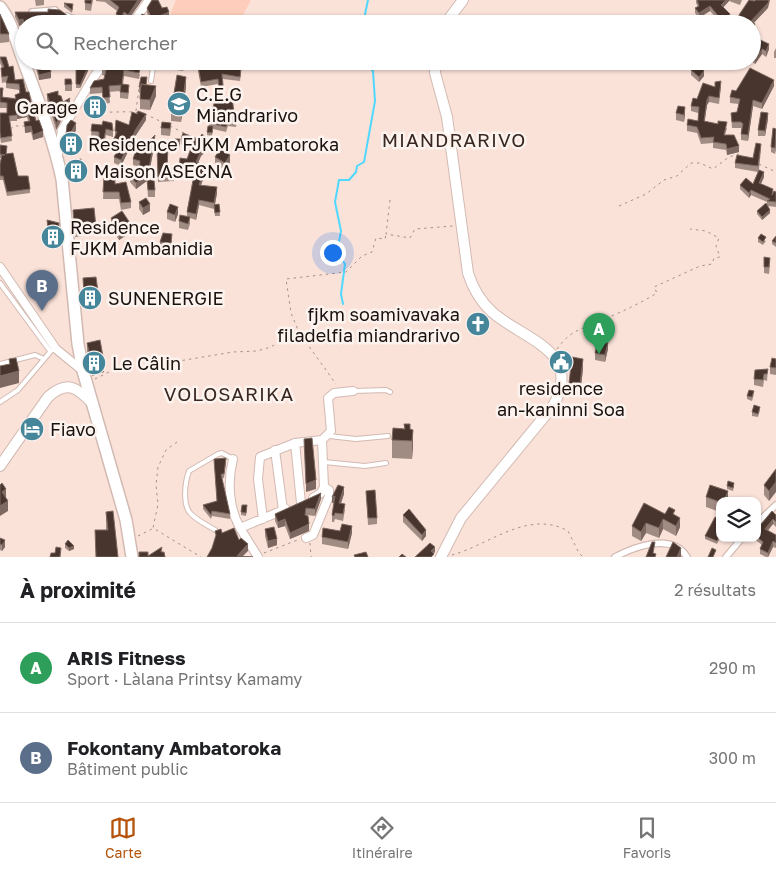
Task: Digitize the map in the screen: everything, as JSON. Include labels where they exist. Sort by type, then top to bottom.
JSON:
[{"type":"main road","points":[[6,11],[15,37]]},
{"type":"main road","points":[[27,70],[57,156],[62,179],[76,328],[85,377],[130,542],[132,557]]},
{"type":"street","points":[[138,15],[149,0]]},
{"type":"street","points":[[452,15],[463,0]]},
{"type":"street","points":[[22,12],[53,10],[62,11],[66,15]]},
{"type":"street","points":[[57,156],[62,130],[100,70]]},
{"type":"street","points":[[435,70],[447,117],[468,273],[477,295],[493,313],[553,354],[563,377],[560,394],[553,406],[461,518],[441,556]]},
{"type":"street","points":[[0,267],[53,350],[85,377]]},
{"type":"street","points":[[0,466],[48,397],[57,389],[69,386],[82,392],[93,404]]},
{"type":"street","points":[[262,519],[258,461],[260,457],[295,443],[325,438],[331,432],[328,398],[334,393],[353,390]]},
{"type":"street","points":[[240,528],[321,494],[324,487],[323,462],[325,438]]},
{"type":"street","points":[[295,443],[301,503]]},
{"type":"street","points":[[275,450],[284,510]]},
{"type":"street","points":[[233,460],[229,479],[235,518],[258,556]]},
{"type":"street","points":[[308,539],[314,535],[329,496],[329,490],[324,487]]},
{"type":"street","points":[[761,519],[776,505]]},
{"type":"street","points":[[726,557],[739,542]]},
{"type":"street","points":[[615,557],[631,549],[663,544],[677,548],[687,557]]},
{"type":"lane","points":[[151,81],[153,70]]},
{"type":"lane","points":[[0,283],[53,350],[18,390],[0,402]]},
{"type":"lane","points":[[0,364],[35,355],[44,359]]},
{"type":"lane","points":[[353,390],[386,390],[390,392]]},
{"type":"lane","points":[[325,438],[356,439],[388,436]]},
{"type":"lane","points":[[215,530],[190,513],[186,506],[185,481],[189,471],[218,454],[222,453],[233,460]]},
{"type":"lane","points":[[323,462],[365,466],[386,463]]},
{"type":"path","points":[[136,112],[139,87]]},
{"type":"path","points":[[78,102],[89,110],[136,112],[154,117],[190,136]]},
{"type":"path","points":[[6,130],[13,126],[31,125]]},
{"type":"path","points":[[619,206],[646,194],[664,180],[677,176],[691,163],[700,163],[713,168],[736,154],[739,154],[741,158]]},
{"type":"path","points":[[754,163],[776,172]]},
{"type":"path","points":[[340,392],[334,380],[298,330],[291,313],[286,279],[344,272],[362,256],[372,252],[376,238],[385,239],[390,200]]},
{"type":"path","points":[[386,234],[410,238],[415,229],[445,228],[461,224]]},
{"type":"path","points":[[553,354],[564,339],[580,327],[605,319],[646,300],[657,293],[654,287],[700,266],[712,264],[714,258],[720,257],[716,243],[719,238],[706,230],[690,229]]},
{"type":"path","points":[[85,377],[119,367],[137,368],[233,352],[257,351],[271,347],[298,330]]},
{"type":"path","points":[[130,542],[152,528],[158,504],[156,485],[158,467],[166,450],[177,442]]},
{"type":"path","points":[[441,556],[454,554],[517,528],[553,525],[568,530],[579,553],[583,557]]},
{"type":"path","points":[[152,528],[201,557]]},
{"type":"path","points":[[258,556],[308,539],[311,557]]},
{"type":"shaded area","points":[[176,0],[251,0],[243,15],[170,15]]},
{"type":"building","points":[[85,0],[92,0],[91,4],[85,3]]},
{"type":"building","points":[[110,0],[138,0],[128,15],[124,12],[122,15],[116,14],[119,7]]},
{"type":"building","points":[[152,0],[158,0],[162,8],[167,7],[169,12],[162,15],[150,15],[147,8]]},
{"type":"building","points":[[697,0],[726,0],[721,5],[730,14],[717,15],[710,6],[699,13],[695,8],[699,6]]},
{"type":"building","points":[[749,0],[769,0],[757,15],[739,15]]},
{"type":"building","points":[[64,3],[73,4],[72,10]]},
{"type":"building","points":[[48,9],[60,10],[67,15],[16,15],[15,12],[48,12]]},
{"type":"building","points":[[0,14],[9,34],[0,34]]},
{"type":"building","points":[[761,40],[769,44],[766,51],[762,49],[761,50]]},
{"type":"building","points":[[0,57],[6,57],[9,67],[13,66],[15,80],[23,79],[26,92],[29,92],[32,106],[34,105],[36,110],[33,111],[36,121],[39,120],[43,131],[33,135],[31,126],[25,127],[24,122],[30,121],[27,111],[9,116],[12,136],[1,138],[0,113],[7,113],[7,103],[0,102],[0,88],[3,88],[2,97],[16,99],[15,95],[20,93],[19,84],[6,83],[8,76],[2,77],[1,68],[4,67]]},
{"type":"building","points":[[38,70],[50,70],[51,72],[39,75]]},
{"type":"building","points":[[76,70],[87,70],[80,85],[76,84]]},
{"type":"building","points":[[106,70],[124,70],[122,84],[129,85],[128,93],[120,92],[121,85],[109,86],[110,97],[103,98],[102,87],[90,88],[94,81],[104,79]]},
{"type":"building","points":[[124,70],[140,70],[139,73]]},
{"type":"building","points":[[199,70],[241,70],[240,77],[222,74],[224,98],[232,96],[234,113],[237,114],[236,123],[228,121],[226,127],[209,123],[216,96],[218,96],[218,79],[201,82]]},
{"type":"building","points":[[691,70],[703,70],[699,77]]},
{"type":"building","points":[[749,70],[754,70],[774,80],[762,103],[753,100],[748,135],[741,134],[743,124],[741,122],[732,122],[731,113],[737,112],[740,99],[730,97],[732,90],[736,91]]},
{"type":"building","name":"C.E.G Miandrarivo","points":[[177,75],[186,77],[181,112],[171,111]]},
{"type":"building","points":[[141,77],[147,77],[146,85],[141,84],[141,87],[139,87]]},
{"type":"building","points":[[65,79],[71,79],[72,84],[65,85]]},
{"type":"building","points":[[721,81],[719,98],[709,96],[707,100],[704,121],[718,124],[718,121],[727,122],[724,135],[734,135],[739,146],[727,149],[726,144],[713,142],[714,137],[701,138],[697,127],[687,125],[688,119],[698,121],[699,107],[691,106],[693,98],[697,99],[703,83],[715,87],[715,82]]},
{"type":"building","points":[[141,84],[156,86],[150,100],[140,99]]},
{"type":"building","points":[[58,91],[58,95],[61,96],[63,102],[70,98],[56,124],[47,94]]},
{"type":"building","points":[[678,106],[685,107],[684,115],[676,113]]},
{"type":"building","points":[[138,111],[146,114],[136,129],[121,160],[114,157],[120,146],[112,143],[117,132],[115,131],[116,120],[129,125],[132,112],[137,114]]},
{"type":"building","points":[[761,112],[768,113],[765,131],[758,130]]},
{"type":"building","points":[[71,120],[76,123],[70,134],[74,135],[72,144],[66,143],[65,145],[67,125]]},
{"type":"building","points":[[103,121],[112,123],[113,131],[106,129],[104,139],[99,139],[99,132],[91,131],[92,124],[102,125]]},
{"type":"building","points":[[162,122],[171,123],[170,129],[161,128]]},
{"type":"building","points":[[208,126],[213,126],[212,133],[207,132]]},
{"type":"building","points":[[773,128],[776,129],[775,148],[771,147]]},
{"type":"building","points":[[183,133],[198,139],[202,134],[210,141],[201,151],[196,162],[204,165],[199,185],[217,187],[214,203],[199,200],[196,214],[187,212],[195,170],[179,169],[180,158],[187,159],[193,143],[181,139]]},
{"type":"building","points":[[155,135],[148,174],[136,183],[130,176],[139,169],[140,161],[133,159],[136,150],[140,150]]},
{"type":"building","points":[[175,139],[180,139],[179,146],[174,145]]},
{"type":"building","points":[[756,143],[761,144],[758,166],[735,163],[737,155],[753,158]]},
{"type":"building","points":[[0,145],[7,146],[6,154],[13,153],[18,176],[28,176],[30,189],[7,192],[3,176],[0,176],[2,155],[5,155],[0,154]]},
{"type":"building","points":[[168,147],[167,168],[174,168],[174,176],[158,177],[157,148]]},
{"type":"building","points":[[220,149],[230,155],[225,163],[215,157]]},
{"type":"building","name":"Maison ASECNA","points":[[81,159],[83,174],[78,175],[78,178],[71,178],[69,161]]},
{"type":"building","points":[[759,170],[764,172],[759,183],[773,189],[772,195],[774,191],[776,192],[776,202],[767,201],[770,199],[751,190],[749,193],[740,185],[746,178],[753,184]]},
{"type":"building","points":[[104,177],[115,178],[115,184],[126,182],[131,202],[121,203],[119,192],[103,192]]},
{"type":"building","points":[[147,180],[154,180],[155,190],[148,190]]},
{"type":"building","points":[[146,198],[150,204],[143,208],[139,202]]},
{"type":"building","points":[[766,203],[770,210],[762,217],[757,211]]},
{"type":"building","points":[[170,204],[178,207],[175,215],[167,212]]},
{"type":"building","points":[[219,204],[220,212],[215,213],[214,205]]},
{"type":"building","points":[[94,208],[96,227],[82,228],[83,233],[75,233],[73,210]]},
{"type":"building","points":[[122,211],[130,223],[119,230],[111,218]]},
{"type":"building","points":[[180,215],[190,217],[188,224],[179,221]]},
{"type":"building","points":[[47,220],[59,223],[58,236],[49,237]]},
{"type":"building","points":[[163,233],[172,234],[171,243],[160,242]]},
{"type":"building","points":[[761,234],[766,237],[763,242],[758,238]]},
{"type":"building","points":[[764,257],[770,258],[769,267],[764,267]]},
{"type":"building","points":[[96,277],[98,292],[84,293],[83,278]]},
{"type":"building","points":[[100,340],[104,362],[92,366],[87,343]]},
{"type":"building","points":[[598,340],[608,342],[605,355],[595,353]]},
{"type":"building","points":[[572,357],[583,359],[580,385],[569,383]]},
{"type":"building","points":[[16,358],[19,371],[0,376],[0,366],[10,364],[9,359]]},
{"type":"building","points":[[772,358],[776,359],[776,368],[770,367]]},
{"type":"building","points":[[768,369],[767,374],[764,374],[763,380],[754,379],[755,370]]},
{"type":"building","points":[[749,390],[754,391],[752,397],[747,396]]},
{"type":"building","points":[[754,405],[760,407],[758,414],[752,412]]},
{"type":"building","points":[[404,424],[410,424],[410,429],[413,430],[412,441],[392,440],[393,428],[405,429]]},
{"type":"building","points":[[312,438],[316,480],[306,484],[304,439]]},
{"type":"building","points":[[226,458],[224,474],[221,474],[230,514],[212,511],[211,515],[203,505],[217,501],[214,459]]},
{"type":"building","points":[[776,469],[776,482],[769,491],[764,485]]},
{"type":"building","points":[[728,481],[734,483],[733,488],[727,486]]},
{"type":"building","points":[[2,483],[6,489],[2,492],[8,501],[0,506],[0,485]]},
{"type":"building","points":[[338,485],[344,487],[339,503],[345,504],[343,514],[335,513],[334,516],[332,515],[335,496],[332,497]]},
{"type":"building","points":[[710,485],[728,491],[726,497],[716,497],[716,501],[706,497]]},
{"type":"building","points":[[375,490],[377,518],[368,518],[366,491]]},
{"type":"building","points":[[321,493],[315,509],[306,508],[305,515],[308,516],[309,524],[290,533],[285,519],[278,522],[275,514]]},
{"type":"building","points":[[644,503],[665,514],[669,507],[675,510],[673,514],[680,518],[676,526],[663,519],[659,528],[646,523],[641,532],[632,526]]},
{"type":"building","points":[[242,505],[247,505],[246,513],[241,512]]},
{"type":"building","points":[[409,509],[426,530],[422,535],[403,515]]},
{"type":"building","points":[[113,511],[118,557],[96,557],[95,530],[108,530],[106,512]]},
{"type":"building","points":[[772,511],[776,515],[776,522],[773,519],[765,529],[776,535],[776,543],[773,541],[768,553],[760,549],[763,542],[761,540],[761,524]]},
{"type":"building","points":[[715,517],[716,517],[716,541],[705,536]]},
{"type":"building","points":[[342,524],[352,526],[348,542],[322,537],[323,528],[340,531]]},
{"type":"building","points":[[274,527],[277,539],[268,541],[265,529]]},
{"type":"building","points":[[234,528],[239,540],[241,538],[248,544],[237,556],[253,557],[207,557],[216,535],[215,531],[221,529],[222,533]]},
{"type":"building","points":[[0,538],[5,540],[2,545],[0,544]]},
{"type":"building","points":[[68,540],[74,546],[69,548],[65,544]]},
{"type":"building","points":[[652,542],[655,542],[653,553],[656,554],[655,557],[646,557]]},
{"type":"building","points":[[673,542],[681,548],[677,557],[666,557]]},
{"type":"building","points":[[430,543],[435,547],[431,551],[434,554],[431,557],[415,557]]},
{"type":"building","points":[[56,547],[61,548],[60,557],[50,557],[51,553],[55,553]]},
{"type":"building","points":[[162,547],[161,552],[164,552],[165,557],[139,557],[139,552],[148,552],[148,556]]},
{"type":"building","points":[[712,548],[716,550],[713,557],[708,557]]},
{"type":"building","points":[[366,552],[368,557],[355,557],[354,555]]},
{"type":"waterway","points":[[365,15],[368,0]]},
{"type":"waterway","points":[[343,304],[341,294],[345,264],[337,252],[341,231],[335,202],[339,180],[349,180],[356,172],[357,166],[364,162],[375,101],[372,70]]},
{"type":"place","name":"C.E.G Miandrarivo","points":[[179,104]]},
{"type":"place","name":"Garage","points":[[95,107]]},
{"type":"place","name":"Residence FJKM Ambatoroka","points":[[71,144]]},
{"type":"place","name":"Maison ASECNA","points":[[76,171]]},
{"type":"place","name":"Residence FJKM Ambanidia","points":[[53,237]]},
{"type":"place","name":"SUNENERGIE","points":[[90,298]]},
{"type":"place","name":"Fokontany Ambatoroka","points":[[42,311]]},
{"type":"place","name":"fjkm soamivavaka filadelfia miandrarivo","points":[[478,324]]},
{"type":"place","name":"ARIS Fitness","points":[[599,354]]},
{"type":"place","name":"residence an-kaninni Soa","points":[[561,362]]},
{"type":"place","name":"Le Câlin","points":[[94,363]]},
{"type":"place","name":"Fiavo","points":[[32,429]]},
{"type":"district","name":"MIANDRARIVO","points":[[454,139]]},
{"type":"district","name":"VOLOSARIKA","points":[[229,393]]}]
